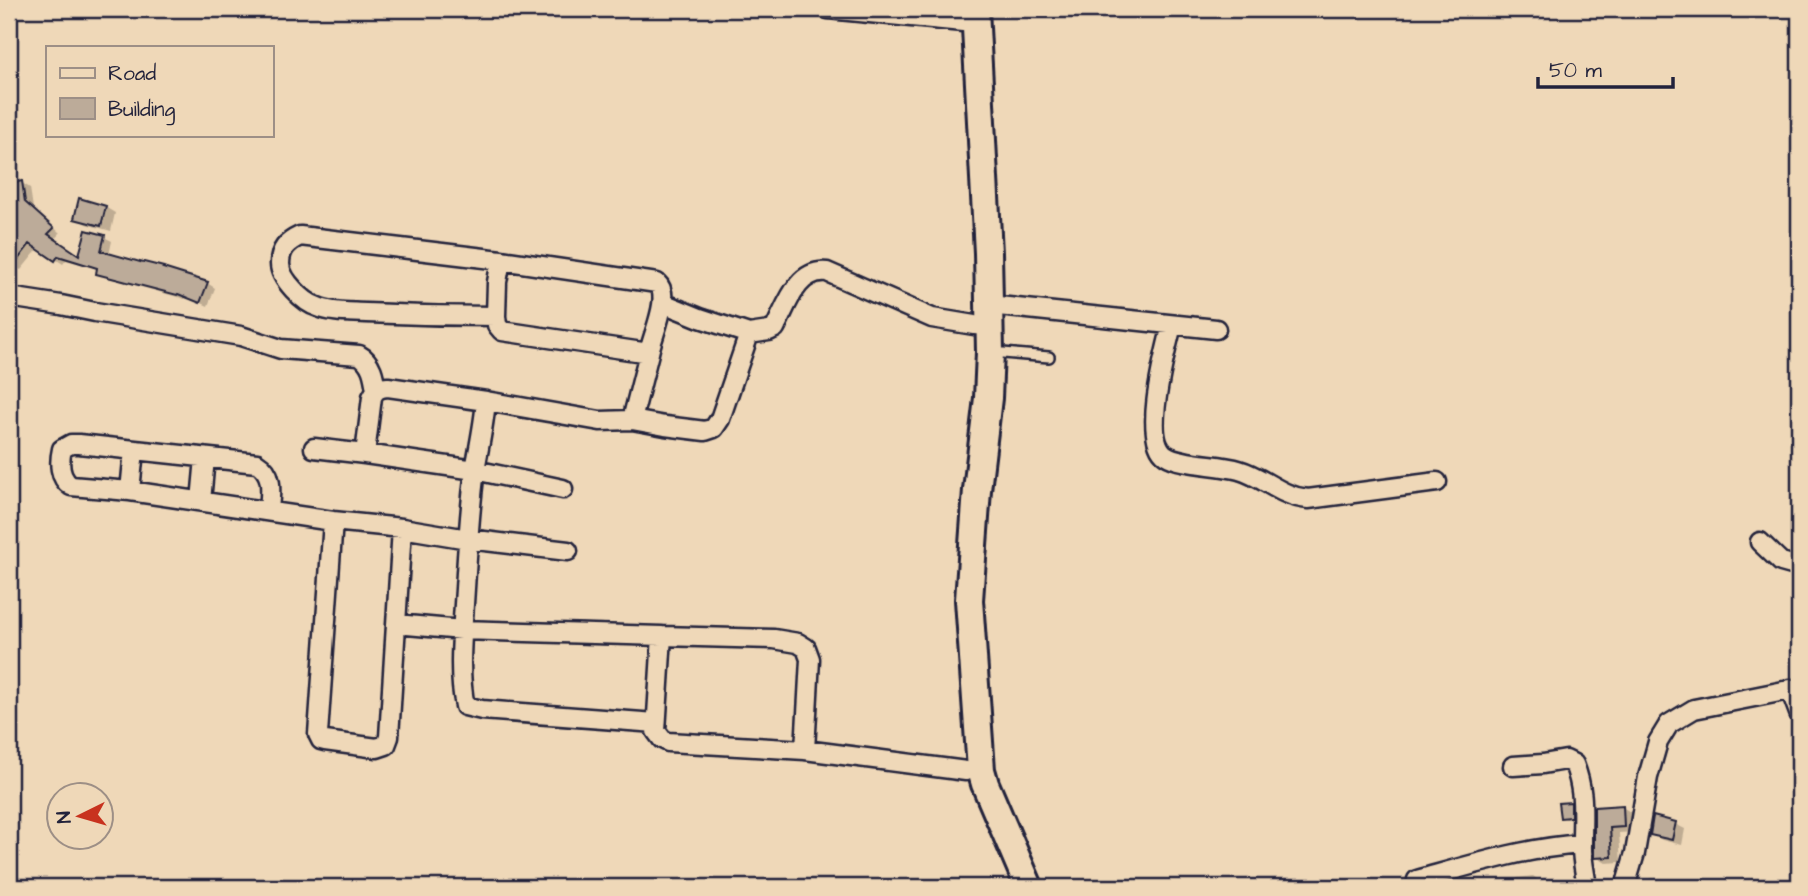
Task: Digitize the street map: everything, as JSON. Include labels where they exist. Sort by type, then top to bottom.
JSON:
[{"type":"street","points":[[828,9],[967,13],[988,398],[969,600],[981,770],[1013,887]]},
{"type":"street","points":[[496,316],[427,316],[318,308],[304,300],[282,272],[280,265],[284,247],[300,236],[501,260],[657,283],[662,289],[663,303],[632,420]]},
{"type":"street","points":[[501,260],[496,316],[497,325],[502,331],[649,353]]},
{"type":"street","points":[[663,303],[748,334],[769,331],[775,328],[797,285],[811,273],[821,271],[932,318],[986,327],[1172,325],[1216,329]]},
{"type":"street","points":[[9,297],[241,336],[281,349],[359,355],[365,359],[374,375],[376,390]]},
{"type":"street","points":[[1172,325],[1158,384],[1155,430],[1163,454],[1177,460],[1226,466],[1246,472],[1296,498],[1308,499],[1437,482]]},
{"type":"street","points":[[986,327],[976,356],[955,561],[955,603],[966,771],[1001,842],[1029,887]]},
{"type":"street","points":[[365,454],[372,397],[380,387],[486,401],[600,421],[632,420],[705,431],[714,428],[720,419],[748,334]]},
{"type":"street","points":[[486,401],[468,539],[462,630],[462,695],[465,706],[474,710],[656,723]]},
{"type":"street","points":[[269,511],[270,478],[265,468],[257,463],[74,443],[63,448],[61,454],[61,476],[71,486],[130,491],[332,521],[568,551]]},
{"type":"street","points":[[314,448],[475,470],[563,489]]},
{"type":"street","points":[[130,491],[134,450]]},
{"type":"street","points":[[201,501],[205,458]]},
{"type":"street","points":[[332,521],[318,734],[321,740],[377,748],[386,745],[389,737],[402,528]]},
{"type":"street","points":[[1760,542],[1781,562],[1799,567]]},
{"type":"street","points":[[396,624],[462,630],[774,639],[798,643],[806,648],[810,659],[805,750]]},
{"type":"street","points":[[662,636],[656,731],[668,742],[805,750],[966,771]]},
{"type":"street","points":[[1625,887],[1635,853],[1648,777],[1658,742],[1669,724],[1694,709],[1795,688],[1799,713]]},
{"type":"street","points":[[1513,766],[1566,760],[1574,764],[1581,781],[1581,844],[1587,887]]},
{"type":"street","points":[[1417,880],[1490,860],[1556,846],[1581,844]]},
{"type":"lane","points":[[986,327],[1049,357]]},
{"type":"building","points":[[22,181],[25,202],[54,228],[48,234],[79,255],[86,230],[105,235],[101,251],[164,267],[208,282],[200,303],[178,294],[96,274],[97,268],[58,256],[55,261],[30,244],[9,271],[9,184]]},
{"type":"building","points":[[79,198],[106,206],[101,226],[74,219]]},
{"type":"building","points":[[1571,802],[1571,817],[1560,818],[1558,803]]},
{"type":"building","points":[[1623,805],[1624,827],[1610,828],[1612,857],[1594,858],[1594,807]]},
{"type":"building","points":[[1653,816],[1676,822],[1672,840],[1650,835]]}]
